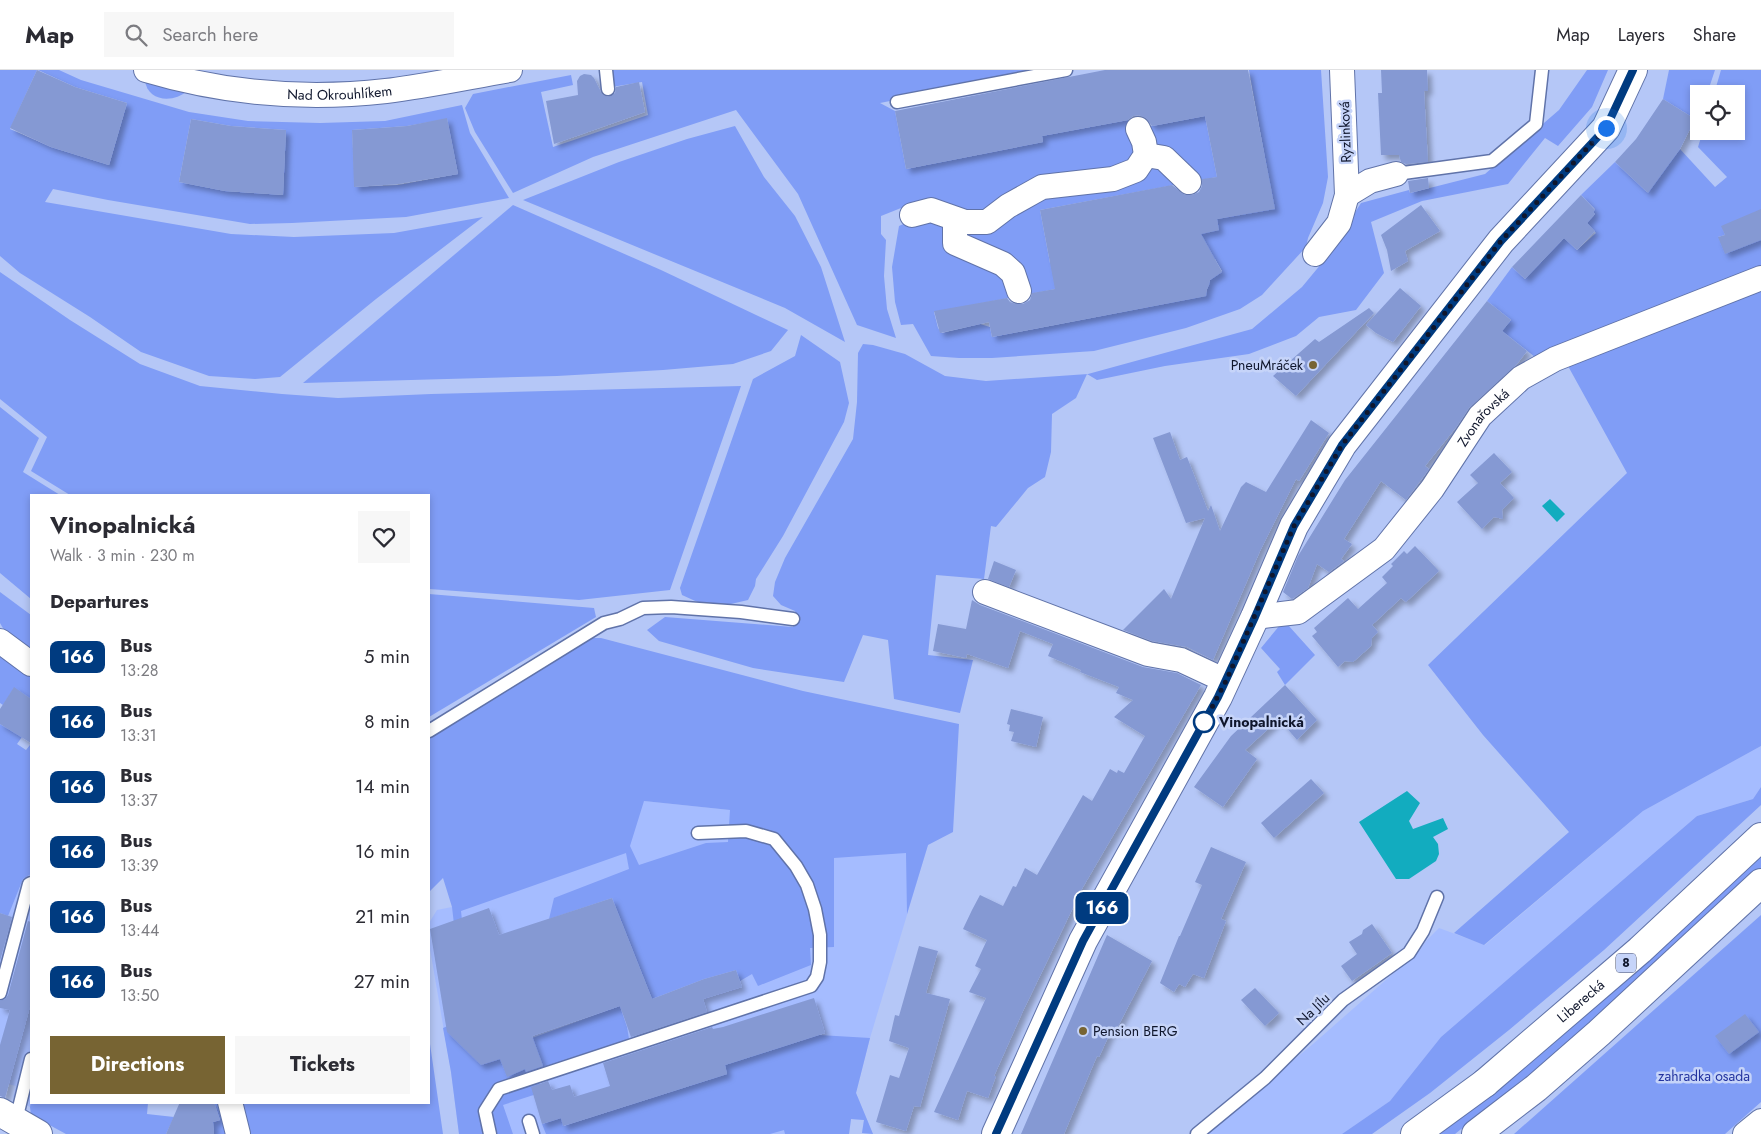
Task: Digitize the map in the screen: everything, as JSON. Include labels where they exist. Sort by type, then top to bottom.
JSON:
[{"type":"main road","points":[[996,1134],[1083,941],[1226,681],[1294,526],[1342,445],[1501,241],[1606,128],[1633,70]]},
{"type":"main road","name":"Liberecká","points":[[1415,1134],[1485,1083],[1640,950],[1761,837]]},
{"type":"main road","name":"8","points":[[1476,1134],[1536,1088],[1633,1002],[1761,883]]},
{"type":"main road","points":[[1491,1134],[1536,1088]]},
{"type":"street","name":"Nad Okrouhlíkem","points":[[146,70],[170,73],[195,84],[250,92],[320,95],[386,91],[440,76],[510,70]]},
{"type":"street","name":"Ryzlinková","points":[[1315,254],[1339,223],[1347,195],[1342,70]]},
{"type":"street","points":[[912,215],[930,210],[965,222],[987,222],[1008,206],[1042,187],[1113,179],[1136,170],[1146,155],[1144,142],[1138,129]]},
{"type":"street","points":[[1146,155],[1164,158],[1189,182]]},
{"type":"street","points":[[1347,195],[1370,181],[1396,174]]},
{"type":"street","points":[[955,219],[955,242],[1003,264],[1013,274],[1019,291]]},
{"type":"street","name":"Zvonařovská","points":[[1255,617],[1298,612],[1384,550],[1432,489],[1480,416],[1521,378],[1556,359],[1761,278]]},
{"type":"street","points":[[985,592],[1148,654],[1180,660],[1226,681]]},
{"type":"street","points":[[0,641],[30,663]]},
{"type":"street","points":[[230,1104],[238,1134]]},
{"type":"street","points":[[1746,1134],[1761,1121]]},
{"type":"lane","points":[[606,70],[608,88]]},
{"type":"lane","points":[[897,102],[1046,72],[1066,70]]},
{"type":"lane","points":[[1396,174],[1492,161],[1536,124],[1542,70]]},
{"type":"lane","points":[[430,730],[604,623],[620,619],[643,608],[671,606],[793,619]]},
{"type":"lane","points":[[490,1134],[485,1111],[499,1089],[811,986],[817,977],[820,962],[820,934],[816,909],[807,884],[796,866],[774,839],[746,831],[698,833]]},
{"type":"lane","points":[[0,993],[30,884]]},
{"type":"lane","name":"Na Jílu","points":[[1197,1134],[1265,1078],[1343,1000],[1409,953],[1423,931],[1437,897]]},
{"type":"lane","points":[[18,1122],[30,1064]]},
{"type":"lane","points":[[529,1121],[533,1134]]},
{"type":"shaded area","points":[[1550,499],[1565,514],[1557,522],[1542,506]]},
{"type":"shaded area","points":[[1761,746],[1761,787],[1753,799],[1697,816],[1441,1037],[1390,1101],[1342,1134],[1205,1134],[1313,1044],[1420,950],[1439,928],[1485,945],[1643,811]]},
{"type":"shaded area","points":[[1407,791],[1420,803],[1409,821],[1413,829],[1443,818],[1448,829],[1433,837],[1438,844],[1439,854],[1436,861],[1409,879],[1396,879],[1359,822]]},
{"type":"shaded area","points":[[644,801],[730,810],[928,845],[870,1038],[856,1093],[873,1134],[862,1133],[864,1120],[851,1119],[849,1134],[459,1134],[451,1072],[430,949],[430,921],[437,910],[452,907]]},
{"type":"shaded area","points":[[30,875],[30,1107],[13,1097],[16,1086],[0,1082],[0,913],[8,915],[23,879]]},
{"type":"green space","points":[[0,70],[37,70],[10,129],[51,147],[109,165],[127,103],[75,87],[38,70],[59,70],[81,80],[189,112],[248,121],[320,123],[385,121],[462,105],[470,133],[509,198],[406,217],[250,224],[53,189],[45,202],[231,234],[294,237],[394,233],[483,217],[376,299],[280,377],[255,379],[209,376],[141,352],[20,273],[0,256]],"holes":[[[191,119],[231,126],[286,130],[283,195],[225,191],[179,182]],[[447,119],[458,174],[398,185],[355,187],[352,130],[407,126]]]},
{"type":"green space","points":[[611,70],[1046,70],[880,103],[895,111],[906,169],[1043,142],[1042,136],[1128,120],[1130,125],[1142,128],[1205,116],[1217,177],[1040,210],[1050,263],[1218,230],[1217,219],[1274,208],[1249,70],[1321,70],[1328,177],[1323,203],[1306,247],[1262,295],[1240,309],[1186,328],[1094,351],[992,358],[931,356],[913,324],[901,325],[895,302],[892,267],[899,226],[910,221],[901,208],[881,216],[881,234],[886,240],[884,276],[887,309],[896,338],[857,325],[798,194],[736,110],[593,157],[513,193],[475,132],[465,108],[473,94],[571,75],[573,85],[541,92],[553,147],[648,115],[642,82],[612,87]],"holes":[[[1215,259],[1222,271],[1210,280],[1205,296],[992,337],[990,327],[980,324],[942,333],[938,328],[934,312]]]},
{"type":"green space","points":[[1587,70],[1608,70],[1592,107],[1558,146],[1545,138],[1508,184],[1422,201],[1371,222],[1384,273],[1356,310],[1319,317],[1296,336],[1249,354],[1165,366],[1097,380],[1087,374],[1252,329],[1302,287],[1326,258],[1361,203],[1409,190],[1410,193],[1485,174],[1559,110]]},
{"type":"green space","points":[[1669,70],[1715,70],[1710,85],[1690,85],[1690,116],[1663,99]]},
{"type":"green space","points":[[1721,70],[1761,70],[1761,240],[1761,269],[1540,361],[1502,331],[1511,320],[1487,301],[1512,267],[1525,279],[1564,238],[1577,250],[1596,233],[1587,223],[1595,214],[1593,212],[1595,209],[1581,195],[1615,162],[1647,192],[1680,149],[1715,187],[1727,177],[1698,147],[1700,140],[1745,140],[1745,85],[1717,85]],"holes":[[[1722,226],[1761,240],[1718,237],[1725,235]]]},
{"type":"green space","points":[[145,80],[187,91],[182,95],[169,99],[162,98],[151,93]]},
{"type":"green space","points":[[735,126],[764,177],[795,216],[821,267],[845,342],[785,308],[523,200],[619,162],[687,139]]},
{"type":"green space","points":[[513,205],[661,270],[788,330],[771,351],[733,364],[557,376],[303,383]]},
{"type":"green space","points":[[0,272],[70,320],[140,364],[200,386],[338,398],[741,386],[670,590],[579,600],[430,589],[430,494],[68,494],[31,471],[47,437],[0,399]]},
{"type":"green space","points":[[1761,285],[1761,746],[1643,811],[1484,945],[1454,933],[1569,832],[1483,735],[1428,665],[1627,473],[1568,366]]},
{"type":"green space","points":[[801,335],[840,362],[849,403],[844,422],[783,536],[756,579],[755,586],[748,600],[731,604],[704,605],[682,595],[680,588],[753,379],[795,356]]},
{"type":"green space","points":[[863,344],[905,354],[945,376],[986,381],[1087,374],[1076,398],[1052,414],[1051,452],[1045,477],[1028,488],[996,527],[991,526],[984,579],[936,575],[928,655],[973,660],[960,713],[894,699],[888,640],[863,635],[844,682],[753,668],[659,641],[647,630],[665,617],[793,627],[795,611],[781,605],[773,596],[775,582],[785,558],[853,439],[857,402],[858,353]]},
{"type":"green space","points":[[0,407],[39,438],[23,472],[58,494],[30,494],[30,598],[0,573]]},
{"type":"green space","points":[[0,592],[30,614],[30,651],[4,630],[0,623]]},
{"type":"green space","points":[[430,594],[594,608],[596,617],[430,716]]},
{"type":"green space","points":[[1280,625],[1288,625],[1315,655],[1285,685],[1277,672],[1280,669],[1261,648]]},
{"type":"green space","points":[[586,638],[601,638],[803,691],[959,724],[953,832],[928,845],[907,914],[906,853],[834,858],[834,947],[810,948],[811,965],[758,986],[752,974],[740,981],[736,970],[704,979],[652,999],[612,898],[549,919],[554,898],[629,869],[626,853],[461,911],[477,1058],[620,1006],[627,1027],[629,1039],[529,1072],[546,1091],[503,1105],[513,1134],[459,1134],[443,1028],[465,1019],[452,907],[443,878],[430,891],[430,735]],"holes":[[[644,801],[730,810],[728,842],[706,843],[639,865],[630,846]]]},
{"type":"green space","points":[[0,649],[30,671],[30,698],[14,688],[3,705],[0,703]]},
{"type":"green space","points":[[0,724],[22,737],[17,744],[26,750],[30,745],[30,875],[23,879],[8,916],[0,913]]},
{"type":"green space","points":[[1761,787],[1761,805],[1604,950],[1509,1030],[1430,1093],[1372,1134],[1342,1134],[1390,1101],[1441,1037],[1697,816],[1753,799]]},
{"type":"green space","points":[[1761,856],[1761,869],[1571,1041],[1455,1134],[1439,1134],[1560,1038]]},
{"type":"green space","name":"zahradka osada","points":[[1761,915],[1761,1102],[1725,1134],[1514,1134]]},
{"type":"green space","points":[[819,1035],[870,1038],[856,1093],[873,1134],[862,1133],[864,1120],[851,1119],[849,1134],[785,1134],[784,1130],[770,1134],[546,1134],[542,1124],[561,1118],[564,1126],[727,1074],[725,1065]]},
{"type":"green space","points":[[430,1044],[443,1134],[248,1134],[241,1104],[430,1104]]},
{"type":"green space","points":[[31,1104],[148,1104],[147,1114],[174,1117],[166,1134],[66,1134],[31,1115]]},
{"type":"green space","points":[[214,1104],[221,1104],[229,1134],[214,1134],[213,1122],[220,1120]]},
{"type":"building","points":[[37,70],[75,87],[127,103],[109,165],[51,147],[10,128]]},
{"type":"building","points":[[1105,70],[1248,70],[1275,209],[1217,219],[1219,230],[1201,234],[1222,272],[1210,280],[1206,296],[992,337],[989,322],[940,333],[934,311],[1007,298],[1010,302],[1023,304],[1030,300],[1032,293],[1055,289],[1040,210],[1172,185],[1185,195],[1199,192],[1202,186],[1202,179],[1217,177],[1205,116],[1152,126],[1146,118],[1139,115],[1133,116],[1128,120],[1042,136],[1043,142],[906,169],[895,111]]},
{"type":"building","points":[[1381,70],[1427,70],[1428,91],[1424,91],[1428,162],[1406,164],[1401,162],[1399,155],[1381,155],[1378,93],[1382,93]]},
{"type":"building","points":[[584,74],[591,75],[602,94],[608,97],[615,93],[616,87],[639,82],[645,112],[554,144],[546,101],[578,95],[577,81]]},
{"type":"building","points":[[1663,99],[1690,116],[1690,129],[1680,149],[1648,193],[1615,162],[1636,139]]},
{"type":"building","points":[[447,118],[458,174],[398,184],[354,187],[352,130],[407,126]]},
{"type":"building","points":[[191,119],[231,126],[286,130],[283,195],[225,191],[179,182]]},
{"type":"building","points":[[1428,178],[1429,188],[1410,193],[1408,181]]},
{"type":"building","points":[[1581,195],[1595,210],[1593,212],[1595,214],[1587,223],[1595,231],[1577,250],[1564,238],[1525,279],[1512,267]]},
{"type":"building","points":[[1421,205],[1440,231],[1405,251],[1408,261],[1391,271],[1387,250],[1381,235]]},
{"type":"building","points":[[1761,209],[1761,240],[1725,254],[1718,237],[1725,235],[1721,226]]},
{"type":"building","points":[[1400,288],[1421,306],[1393,342],[1366,325]]},
{"type":"building","points":[[1487,301],[1511,320],[1502,331],[1527,351],[1517,364],[1469,408],[1425,466],[1429,469],[1406,500],[1381,481],[1344,539],[1352,544],[1341,559],[1344,561],[1329,572],[1317,564],[1308,588],[1292,599],[1283,592],[1298,556],[1345,480]]},
{"type":"building","points":[[1369,308],[1374,313],[1296,396],[1273,376],[1315,339],[1319,342]]},
{"type":"building","points":[[1311,420],[1329,433],[1299,481],[1296,479],[1260,551],[1213,660],[1187,647],[1152,641],[1123,630],[1164,589],[1171,599],[1205,518],[1186,523],[1153,438],[1170,432],[1180,460],[1187,457],[1208,511],[1211,505],[1220,531],[1241,487],[1246,482],[1266,492]]},
{"type":"building","points":[[1494,453],[1512,472],[1500,483],[1514,498],[1502,510],[1503,519],[1494,517],[1482,529],[1457,502],[1478,483],[1470,475]]},
{"type":"building","points":[[1415,546],[1439,571],[1406,602],[1401,598],[1372,625],[1378,632],[1372,638],[1371,646],[1353,662],[1345,661],[1338,667],[1312,636],[1317,632],[1314,628],[1348,598],[1358,609],[1387,583],[1382,577],[1393,566],[1391,564],[1404,551],[1407,554]]},
{"type":"building","points":[[994,561],[1016,570],[1009,587],[988,579]]},
{"type":"building","points":[[972,600],[980,605],[1143,667],[1177,673],[1201,685],[1083,887],[1023,1011],[994,1076],[996,1076],[988,1098],[967,1091],[958,1120],[934,1112],[986,998],[969,992],[981,969],[975,966],[987,940],[963,929],[972,910],[980,895],[1003,906],[1013,886],[1016,887],[1025,868],[1037,875],[1083,795],[1092,801],[1110,769],[1117,773],[1118,770],[1124,773],[1145,736],[1114,717],[1133,700],[1116,693],[1119,687],[1080,672],[1081,670],[1048,656],[1053,644],[1020,631],[1008,668],[967,654],[966,658],[933,651],[938,624],[966,629]]},
{"type":"building","points":[[1285,685],[1317,720],[1297,740],[1279,719],[1245,750],[1257,759],[1223,807],[1194,787],[1231,736]]},
{"type":"building","points":[[14,687],[30,698],[30,742],[0,724],[0,709]]},
{"type":"building","points":[[1011,709],[1043,717],[1036,747],[1011,741],[1014,732],[1009,731],[1010,725],[1007,724]]},
{"type":"building","points":[[1311,779],[1324,793],[1274,838],[1261,823]]},
{"type":"building","points":[[1211,847],[1246,862],[1221,919],[1226,921],[1204,978],[1193,974],[1185,987],[1179,984],[1174,992],[1160,983],[1202,885],[1195,882]]},
{"type":"building","points":[[612,898],[652,999],[704,979],[736,970],[742,987],[703,999],[707,1012],[631,1037],[620,1006],[532,1036],[543,1066],[526,1072],[525,1069],[507,1077],[500,1059],[481,1065],[447,1032],[430,929],[489,908],[499,935]]},
{"type":"building","points":[[0,913],[12,917],[0,961]]},
{"type":"building","points":[[28,921],[30,922],[30,1007],[5,1098],[0,1096],[0,1045],[10,1010],[0,1008],[0,1001],[8,995]]},
{"type":"building","points":[[1372,924],[1392,953],[1352,981],[1341,966],[1357,954],[1349,942],[1362,934],[1363,930]]},
{"type":"building","points":[[1107,935],[1152,961],[1115,1032],[1111,1031],[1099,1057],[1097,1056],[1064,1134],[1021,1134]]},
{"type":"building","points":[[919,946],[938,951],[926,993],[950,999],[920,1107],[914,1106],[906,1131],[876,1122],[890,1075],[899,1078],[909,1048],[889,1041],[895,1015],[899,1016]]},
{"type":"building","points":[[1255,988],[1279,1013],[1265,1026],[1241,1000]]},
{"type":"building","points":[[814,998],[825,1033],[725,1065],[727,1074],[563,1126],[561,1118],[542,1124],[531,1087],[548,1081],[552,1090],[570,1085],[574,1097],[610,1086],[603,1063],[712,1027],[713,1029],[723,1027]]},
{"type":"building","points":[[1745,1014],[1759,1032],[1729,1054],[1715,1036]]},
{"type":"building","points":[[179,1104],[215,1104],[220,1120],[213,1122],[214,1134],[166,1134]]},
{"type":"bus line","name":"166","points":[[996,1134],[1083,941],[1218,697],[1294,526],[1342,445],[1501,241],[1606,128],[1633,70]]},
{"type":"place","name":"PneuMráček","points":[[1313,365]]},
{"type":"place","name":"Vinopalnická","points":[[1204,722]]},
{"type":"place","name":"Pension BERG","points":[[1083,1031]]},
{"type":"route","points":[[1204,722],[1226,681],[1294,526],[1342,445],[1501,241],[1606,128]]}]
